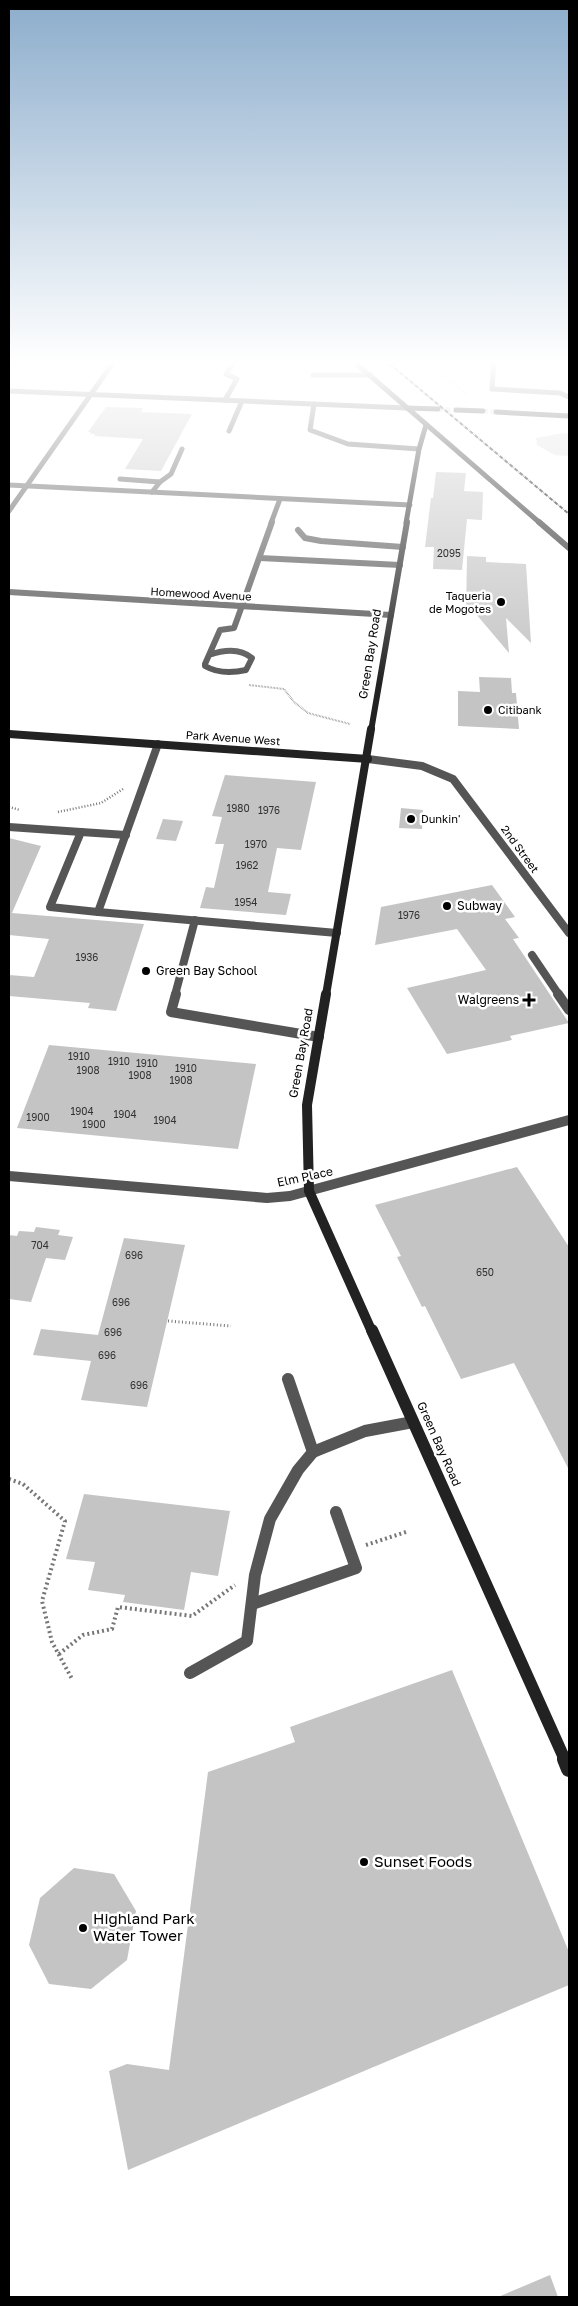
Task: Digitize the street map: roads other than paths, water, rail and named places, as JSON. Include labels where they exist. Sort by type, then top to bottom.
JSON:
[{"type":"main road","name":"Green Bay Road","points":[[416,468],[368,759],[307,1105],[309,1191],[569,1769]]},
{"type":"main road","points":[[476,468],[569,548]]},
{"type":"main road","name":"Park Avenue West","points":[[9,734],[368,759]]},
{"type":"street","points":[[9,511],[40,468]]},
{"type":"street","points":[[152,492],[160,482],[171,474],[174,468]]},
{"type":"street","points":[[120,479],[160,482]]},
{"type":"street","points":[[9,485],[410,506]]},
{"type":"street","points":[[209,655],[226,652],[246,653],[252,658],[246,670],[227,671],[206,668],[205,664],[220,630],[234,628],[280,499]]},
{"type":"street","points":[[298,530],[305,538],[321,541],[403,547]]},
{"type":"street","points":[[260,558],[400,565]]},
{"type":"street","name":"Homewood Avenue","points":[[9,592],[391,615]]},
{"type":"street","points":[[98,912],[158,744]]},
{"type":"street","name":"Park Avenue West","points":[[368,759],[412,763],[430,767],[452,779]]},
{"type":"street","name":"2nd Street","points":[[452,779],[569,933]]},
{"type":"street","points":[[9,827],[126,835]]},
{"type":"street","points":[[81,832],[50,907],[337,933]]},
{"type":"street","points":[[196,920],[172,1012],[319,1037]]},
{"type":"street","points":[[532,955],[569,1010]]},
{"type":"street","name":"Elm Place","points":[[9,1176],[267,1198],[290,1196],[569,1120]]},
{"type":"street","points":[[288,1379],[313,1452]]},
{"type":"street","points":[[190,1673],[246,1641],[255,1575],[270,1519],[298,1470],[313,1452],[365,1431],[413,1422]]},
{"type":"street","points":[[252,1604],[356,1568],[336,1512]]},
{"type":"railway","points":[[514,468],[569,514]]},
{"type":"place","name":"Taqueria de Mogotes","points":[[501,602]]},
{"type":"place","name":"Citibank","points":[[488,710]]},
{"type":"place","name":"Dunkin'","points":[[411,819]]},
{"type":"place","name":"Subway","points":[[447,906]]},
{"type":"place","name":"Green Bay School","points":[[146,971]]},
{"type":"place","name":"Walgreens","points":[[529,1000]]},
{"type":"place","name":"Sunset Foods","points":[[364,1862]]},
{"type":"place","name":"Highland Park Water Tower","points":[[83,1928]]}]
